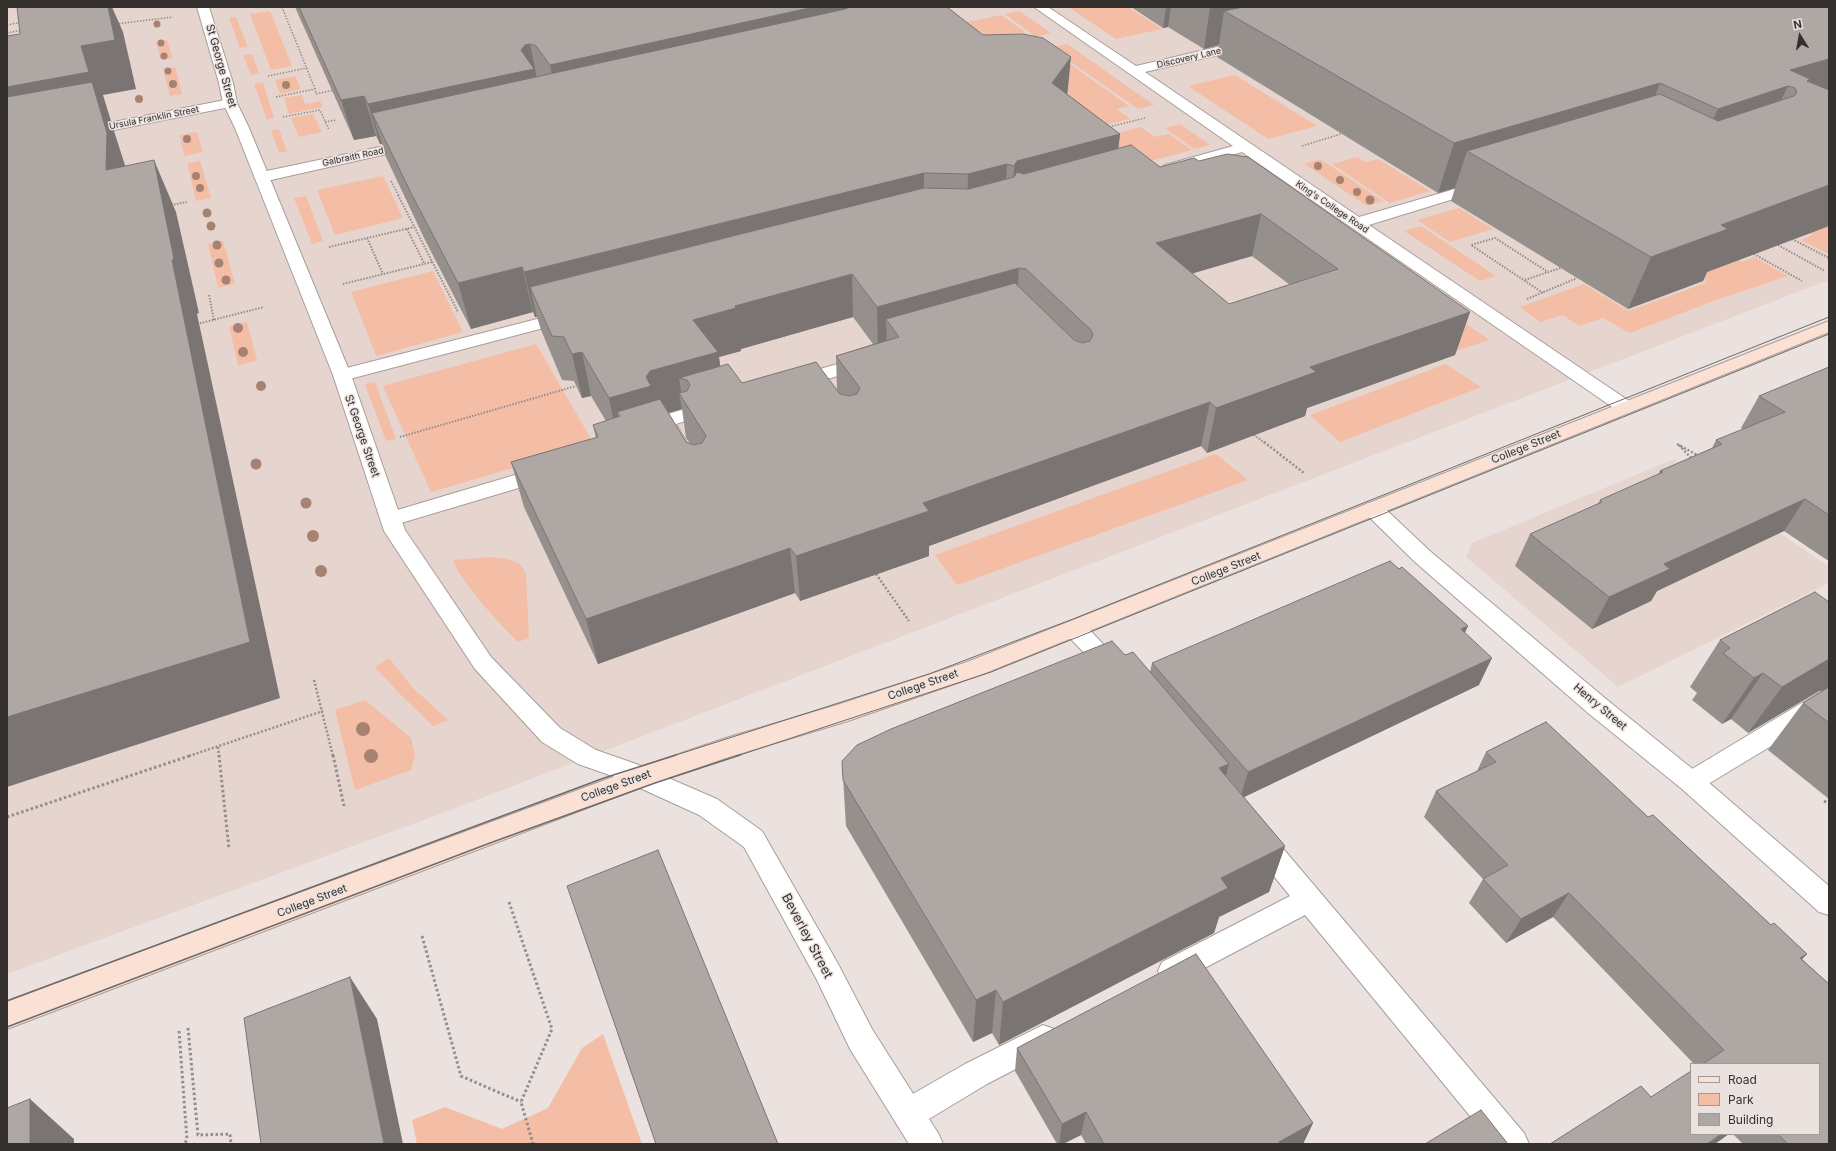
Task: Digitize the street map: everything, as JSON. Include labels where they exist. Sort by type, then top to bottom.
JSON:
[{"type":"main road","name":"College Street","points":[[7,1015],[641,777],[975,668],[1373,510],[1625,407],[1829,326]]},
{"type":"street","name":"St George Street","points":[[203,7],[226,83],[230,103],[262,177],[342,375],[395,531],[483,663],[551,735],[587,757],[641,777]]},
{"type":"street","name":"King's College Road","points":[[1040,7],[1625,407]]},
{"type":"street","name":"Discovery Lane","points":[[1134,71],[1261,41]]},
{"type":"street","name":"Ursula Franklin Street","points":[[68,134],[230,103]]},
{"type":"street","name":"Galbraith Road","points":[[262,177],[427,141]]},
{"type":"street","points":[[1158,171],[1244,147]]},
{"type":"street","points":[[1357,223],[1462,191]]},
{"type":"street","points":[[342,375],[580,313]]},
{"type":"street","points":[[819,390],[785,393],[878,358]]},
{"type":"street","points":[[685,454],[665,437],[725,411]]},
{"type":"street","points":[[391,519],[560,468]]},
{"type":"street","name":"Henry Street","points":[[1373,510],[1423,557],[1591,701],[1691,782],[1829,903]]},
{"type":"street","points":[[1075,629],[1127,684]]},
{"type":"street","points":[[1691,782],[1829,699]]},
{"type":"street","name":"Beverley Street","points":[[641,777],[708,807],[753,839],[827,971],[861,1040],[927,1144]]},
{"type":"street","points":[[1248,826],[1513,1144]]},
{"type":"street","points":[[1150,983],[1309,899]]},
{"type":"street","points":[[908,1114],[976,1074],[1066,1026]]},
{"type":"path","points":[[282,7],[316,94],[339,89]]},
{"type":"path","points":[[113,24],[177,16]]},
{"type":"path","points":[[7,25],[26,20]]},
{"type":"path","points":[[7,33],[26,29]]},
{"type":"path","points":[[268,76],[307,68]]},
{"type":"path","points":[[276,97],[315,89]]},
{"type":"path","points":[[283,117],[320,110],[328,129]]},
{"type":"path","points":[[1103,129],[1148,117]]},
{"type":"path","points":[[325,122],[336,120]]},
{"type":"path","points":[[1296,147],[1342,134]]},
{"type":"path","points":[[389,177],[472,341]]},
{"type":"path","points":[[168,206],[187,202]]},
{"type":"path","points":[[329,247],[414,227]]},
{"type":"path","points":[[407,229],[424,264]]},
{"type":"path","points":[[367,238],[383,274]]},
{"type":"path","points":[[1548,272],[1495,238],[1472,245],[1543,293],[1576,278]]},
{"type":"path","points":[[1792,239],[1829,258]]},
{"type":"path","points":[[1778,245],[1825,271]]},
{"type":"path","points":[[1754,254],[1802,281]]},
{"type":"path","points":[[343,284],[432,262]]},
{"type":"path","points":[[1524,280],[1561,268]]},
{"type":"path","points":[[209,295],[214,320]]},
{"type":"path","points":[[194,325],[264,308]]},
{"type":"path","points":[[400,437],[576,386]]},
{"type":"path","points":[[1254,435],[1304,472]]},
{"type":"path","points":[[1698,463],[1688,456],[1677,444],[1704,459]]},
{"type":"path","points":[[876,574],[909,621]]},
{"type":"path","points":[[314,680],[323,711],[344,806]]},
{"type":"path","points":[[7,817],[323,711]]},
{"type":"path","points":[[218,747],[228,849]]},
{"type":"path","points":[[1824,801],[1829,804]]},
{"type":"path","points":[[509,902],[552,1029],[521,1102],[533,1144]]},
{"type":"path","points":[[422,936],[462,1076],[521,1102]]},
{"type":"path","points":[[188,1028],[198,1135],[230,1134],[231,1144]]},
{"type":"path","points":[[179,1031],[187,1140],[184,1144]]},
{"type":"shaded area","points":[[7,7],[1829,7],[1829,280],[448,811],[7,974]]},
{"type":"shaded area","points":[[1674,459],[1829,567],[1829,583],[1618,687],[1466,557],[1472,543]]},
{"type":"green space","points":[[1068,7],[1128,7],[1162,29],[1116,39]]},
{"type":"green space","points":[[270,11],[292,66],[271,70],[250,14]]},
{"type":"green space","points":[[1019,11],[1051,33],[1036,37],[1005,14]]},
{"type":"green space","points":[[1001,15],[1025,32],[1012,35],[984,50],[953,25]]},
{"type":"green space","points":[[236,17],[248,47],[240,48],[229,18]]},
{"type":"green space","points":[[167,40],[173,58],[161,60],[156,42]]},
{"type":"green space","points":[[1067,44],[1154,105],[1138,109],[1051,48]]},
{"type":"green space","points":[[252,54],[259,73],[251,75],[243,55]]},
{"type":"green space","points":[[1056,54],[1129,106],[1117,109],[1130,119],[1066,134],[1072,106],[1070,96],[1064,88]]},
{"type":"green space","points":[[175,67],[182,94],[170,96],[163,69]]},
{"type":"green space","points":[[1235,75],[1317,126],[1268,139],[1188,86]]},
{"type":"green space","points":[[295,76],[301,89],[280,94],[275,80]]},
{"type":"green space","points":[[263,82],[274,118],[267,120],[254,84]]},
{"type":"green space","points":[[302,95],[305,104],[320,101],[323,107],[289,114],[284,98]]},
{"type":"green space","points":[[313,114],[322,132],[299,137],[291,118]]},
{"type":"green space","points":[[1180,124],[1210,145],[1194,149],[1165,128]]},
{"type":"green space","points":[[1141,127],[1155,137],[1169,134],[1192,150],[1136,165],[1100,138]]},
{"type":"green space","points":[[279,129],[287,151],[279,153],[271,130]]},
{"type":"green space","points":[[197,132],[203,152],[184,156],[180,135]]},
{"type":"green space","points":[[1358,157],[1365,162],[1378,159],[1430,191],[1390,203],[1332,164]]},
{"type":"green space","points":[[1320,159],[1383,201],[1367,206],[1304,164]]},
{"type":"green space","points":[[200,161],[211,198],[196,201],[187,163]]},
{"type":"green space","points":[[383,176],[403,218],[335,235],[317,190]]},
{"type":"green space","points":[[306,196],[323,241],[312,244],[294,198]]},
{"type":"green space","points":[[1459,208],[1493,229],[1450,242],[1417,220]]},
{"type":"green space","points":[[1829,217],[1829,254],[1801,240],[1813,235],[1800,228]]},
{"type":"green space","points":[[1421,226],[1496,276],[1480,281],[1404,231]]},
{"type":"green space","points":[[223,241],[235,284],[218,288],[208,244]]},
{"type":"green space","points":[[1724,252],[1742,262],[1754,257],[1788,276],[1716,300],[1630,333],[1603,318],[1579,326],[1563,315],[1540,322],[1520,307],[1584,284],[1628,311],[1708,282],[1682,267]]},
{"type":"green space","points":[[433,271],[463,332],[376,356],[351,292]]},
{"type":"green space","points":[[1420,292],[1489,340],[1459,350],[1394,301]]},
{"type":"green space","points":[[247,322],[257,360],[238,366],[229,326]]},
{"type":"green space","points":[[536,344],[594,444],[431,492],[383,386]]},
{"type":"green space","points":[[1446,364],[1481,387],[1340,442],[1310,415]]},
{"type":"green space","points":[[375,382],[396,439],[386,441],[365,384]]},
{"type":"green space","points":[[1216,454],[1248,480],[957,585],[935,555]]},
{"type":"green space","points":[[493,557],[508,559],[520,564],[526,573],[529,638],[518,642],[503,627],[478,599],[459,573],[453,560]]},
{"type":"green space","points":[[389,658],[413,688],[448,720],[433,726],[398,692],[375,667]]},
{"type":"green space","points":[[365,700],[411,738],[415,756],[411,770],[355,790],[335,710]]},
{"type":"green space","points":[[603,1034],[642,1144],[417,1144],[412,1120],[445,1107],[502,1129],[548,1108],[582,1048]]},
{"type":"building","points":[[17,7],[108,7],[115,40],[81,46],[89,72],[7,87],[7,36],[20,34]]},
{"type":"building","points":[[299,7],[814,7],[550,65],[536,46],[530,44],[525,45],[521,50],[534,69],[368,104],[364,96],[341,100]]},
{"type":"building","points":[[850,7],[947,7],[983,35],[1023,34],[1043,38],[1071,57],[1052,83],[1120,134],[1017,161],[1014,166],[1007,164],[968,174],[924,173],[524,272],[522,267],[458,283],[412,195],[372,113],[845,9]]},
{"type":"building","points":[[1243,7],[1829,7],[1829,59],[1790,70],[1810,79],[1807,81],[1829,90],[1829,185],[1721,225],[1728,229],[1651,257],[1467,151],[1660,94],[1718,121],[1794,96],[1797,93],[1795,88],[1788,86],[1718,109],[1660,83],[1454,143],[1224,11]]},
{"type":"building","points":[[92,82],[107,133],[106,170],[154,160],[174,259],[172,260],[250,642],[7,717],[7,97]]},
{"type":"building","points":[[1131,145],[1160,167],[1194,158],[1199,161],[1227,154],[1248,157],[1470,312],[1310,367],[1316,372],[1216,408],[1210,402],[923,503],[929,511],[796,556],[790,548],[586,619],[511,462],[598,437],[593,425],[620,416],[617,412],[660,399],[686,442],[694,445],[702,443],[706,436],[679,393],[687,391],[690,385],[687,380],[679,378],[728,364],[742,383],[816,362],[840,394],[849,396],[857,394],[860,388],[836,356],[899,337],[886,319],[1015,283],[1074,340],[1082,343],[1090,341],[1093,335],[1091,330],[1026,269],[1019,268],[877,307],[852,274],[735,306],[736,308],[693,320],[718,352],[650,371],[646,377],[651,386],[609,398],[582,352],[572,354],[564,337],[552,336],[530,287],[924,188],[969,189],[1014,177],[1017,172],[1024,174]],"holes":[[[1261,214],[1338,269],[1229,304],[1156,243]]]},
{"type":"building","points":[[1829,367],[1829,515],[1805,499],[1664,564],[1670,569],[1609,597],[1530,534],[1602,502],[1600,500],[1663,472],[1660,471],[1722,444],[1716,440],[1785,412],[1759,396]]},
{"type":"building","points":[[1390,561],[1399,569],[1402,567],[1468,626],[1461,629],[1492,658],[1248,772],[1152,663]]},
{"type":"building","points":[[1815,592],[1829,602],[1829,659],[1782,687],[1763,673],[1754,678],[1723,653],[1730,648],[1720,640]]},
{"type":"building","points":[[1112,641],[1125,655],[1133,652],[1229,764],[1219,768],[1285,846],[1221,878],[1228,888],[1003,1002],[996,990],[976,1000],[843,780],[842,761],[857,745],[891,729]]},
{"type":"building","points":[[1829,687],[1829,723],[1803,703]]},
{"type":"building","points":[[1546,722],[1648,817],[1653,815],[1771,925],[1774,923],[1807,954],[1800,958],[1829,984],[1829,1144],[1788,1144],[1779,1135],[1820,1135],[1820,1063],[1704,1063],[1724,1050],[1569,893],[1521,919],[1483,879],[1508,865],[1436,791],[1496,762],[1486,752]]},
{"type":"building","points":[[658,850],[778,1144],[656,1144],[567,886]]},
{"type":"building","points":[[1196,954],[1313,1123],[1279,1142],[1280,1144],[1104,1144],[1086,1112],[1062,1124],[1017,1048]]},
{"type":"building","points":[[350,977],[384,1144],[261,1144],[244,1018]]},
{"type":"building","points":[[1690,1072],[1690,1135],[1720,1135],[1707,1144],[1550,1144],[1641,1086],[1651,1097]]},
{"type":"building","points":[[30,1099],[30,1144],[7,1144],[7,1108]]},
{"type":"building","points":[[1481,1110],[1508,1144],[1425,1144]]},
{"type":"tram line","points":[[673,756],[929,674],[1073,619],[1829,317]]},
{"type":"tram line","points":[[737,756],[991,672],[1829,334]]},
{"type":"tram line","points":[[7,1001],[604,778],[676,755]]},
{"type":"tram line","points":[[7,1027],[490,843],[655,783],[740,755]]}]
